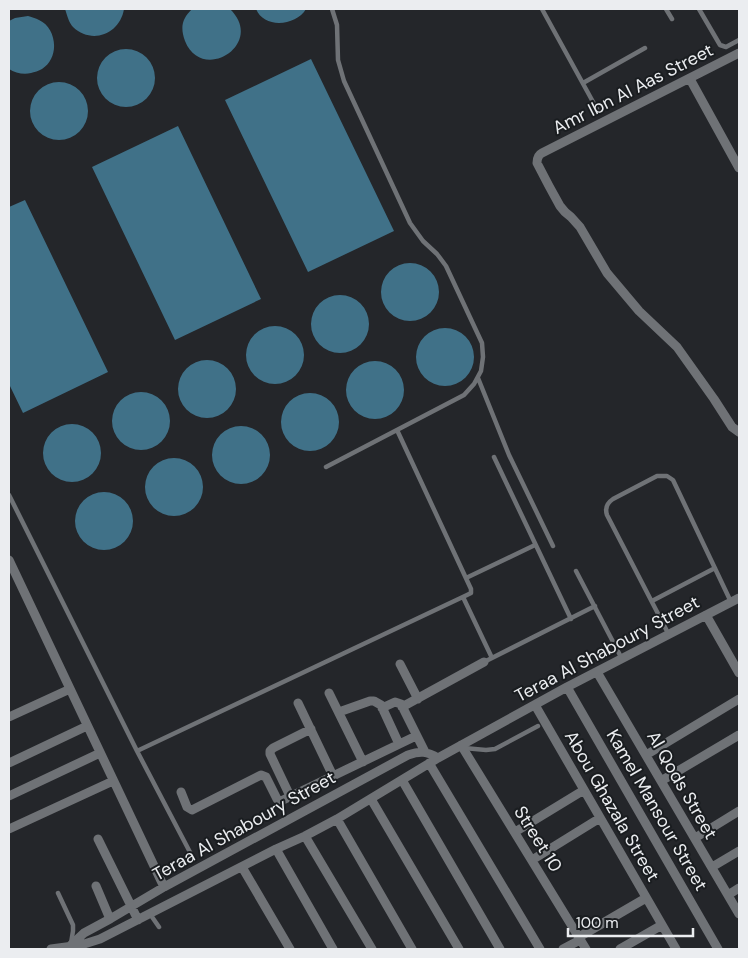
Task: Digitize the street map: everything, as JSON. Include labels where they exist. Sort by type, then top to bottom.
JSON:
[{"type":"street","name":"Amr Ibn Al Aas Street","points":[[739,54],[542,153],[537,159],[537,163],[549,186],[565,212],[580,227],[608,273],[640,311],[677,347],[732,427],[739,432]]},
{"type":"street","points":[[690,79],[739,168]]},
{"type":"street","points":[[9,560],[12,574],[70,689],[113,781],[166,886],[177,900]]},
{"type":"street","name":"Teraa Al Shaboury Street","points":[[51,949],[90,943],[305,836],[535,704],[735,600]]},
{"type":"street","points":[[706,616],[739,674]]},
{"type":"street","points":[[402,707],[488,660]]},
{"type":"street","points":[[400,664],[418,699]]},
{"type":"street","name":"Al Qods Street","points":[[597,672],[739,914]]},
{"type":"street","name":"Kamel Mansour Street","points":[[567,687],[718,949]]},
{"type":"street","points":[[9,717],[70,689]]},
{"type":"street","points":[[329,692],[363,762]]},
{"type":"street","points":[[646,755],[739,699]]},
{"type":"street","points":[[339,712],[370,701],[378,703],[399,744]]},
{"type":"street","points":[[298,702],[334,776]]},
{"type":"street","points":[[382,708],[395,702],[401,704],[425,752],[438,758]]},
{"type":"street","name":"Abou Ghazala Street","points":[[535,704],[676,949]]},
{"type":"street","points":[[9,763],[87,726]]},
{"type":"street","points":[[290,796],[270,751],[311,729]]},
{"type":"street","points":[[661,782],[739,735]]},
{"type":"street","points":[[181,792],[188,808],[192,810],[261,775],[266,777],[280,801],[416,736]]},
{"type":"street","name":"Street 10","points":[[462,746],[586,949]]},
{"type":"street","name":"Teraa Al Shaboury Street","points":[[70,946],[84,933],[166,886],[408,755],[415,752],[425,752]]},
{"type":"street","points":[[9,796],[100,753]]},
{"type":"street","points":[[430,763],[540,949]]},
{"type":"street","points":[[402,780],[500,949]]},
{"type":"street","points":[[9,829],[113,781]]},
{"type":"street","points":[[515,832],[584,790]]},
{"type":"street","points":[[371,799],[459,949]]},
{"type":"street","points":[[695,838],[739,811]]},
{"type":"street","points":[[532,860],[600,818]]},
{"type":"street","points":[[337,819],[412,949]]},
{"type":"street","points":[[305,836],[372,949]]},
{"type":"street","points":[[98,839],[138,920]]},
{"type":"street","points":[[276,849],[333,949]]},
{"type":"street","points":[[712,867],[739,851]]},
{"type":"street","points":[[242,867],[290,949]]},
{"type":"street","points":[[96,886],[110,919]]},
{"type":"street","points":[[728,895],[739,888]]},
{"type":"street","points":[[563,949],[646,898]]},
{"type":"street","points":[[620,949],[662,925]]},
{"type":"lane","points":[[326,467],[464,395],[478,378],[483,357],[482,343],[446,266],[437,254],[423,241],[410,223],[344,81],[338,60],[337,25],[332,9]]},
{"type":"lane","points":[[542,9],[598,111]]},
{"type":"lane","points":[[666,9],[672,19]]},
{"type":"lane","points":[[699,9],[720,45],[726,47],[739,40]]},
{"type":"lane","points":[[583,83],[646,48]]},
{"type":"lane","points":[[478,378],[508,455],[553,546]]},
{"type":"lane","points":[[137,752],[463,597],[472,591],[397,430]]},
{"type":"lane","points":[[494,457],[570,618]]},
{"type":"lane","points":[[669,635],[606,512],[608,503],[620,495],[657,476],[664,475],[670,477],[675,482],[715,568],[735,600]]},
{"type":"lane","points":[[9,495],[137,752],[192,856]]},
{"type":"lane","points":[[466,578],[535,545]]},
{"type":"lane","points":[[652,601],[715,568]]},
{"type":"lane","points":[[576,571],[622,659]]},
{"type":"lane","points":[[463,597],[488,660],[595,606]]},
{"type":"lane","points":[[462,746],[491,750],[538,726]]},
{"type":"lane","points":[[58,893],[73,925],[70,946]]},
{"type":"lane","points":[[150,914],[159,927]]},
{"type":"water","points":[[65,9],[124,9],[117,25],[104,34],[96,36],[80,32],[73,27]]},
{"type":"water","points":[[192,9],[230,9],[239,22],[241,35],[236,46],[227,54],[216,59],[204,59],[193,53],[185,41],[182,27],[186,16]]},
{"type":"water","points":[[256,9],[306,9],[295,19],[280,23],[266,20]]},
{"type":"water","points":[[28,16],[39,20],[50,29],[53,36],[54,51],[48,64],[42,69],[23,74],[9,69],[9,21]]},
{"type":"water","points":[[126,49],[137,51],[147,57],[153,67],[155,78],[153,89],[147,99],[137,105],[126,107],[115,105],[105,99],[99,89],[97,78],[99,67],[105,57],[115,51]]},
{"type":"water","points":[[311,59],[394,231],[308,272],[225,100]]},
{"type":"water","points":[[59,82],[70,84],[80,90],[86,100],[88,111],[86,122],[80,132],[70,138],[59,140],[48,138],[38,132],[32,122],[30,111],[32,100],[38,90],[48,84]]},
{"type":"water","points":[[178,126],[261,299],[175,340],[92,167]]},
{"type":"water","points":[[25,200],[108,372],[23,413],[9,384],[9,207]]},
{"type":"water","points":[[410,263],[421,265],[431,271],[437,281],[439,292],[437,303],[431,313],[421,319],[410,321],[399,319],[389,313],[383,303],[381,292],[383,281],[389,271],[399,265]]},
{"type":"water","points":[[340,295],[351,297],[361,303],[367,313],[369,324],[367,335],[361,345],[351,351],[340,353],[329,351],[319,345],[313,335],[311,324],[313,313],[319,303],[329,297]]},
{"type":"water","points":[[275,326],[286,328],[296,334],[302,344],[304,355],[302,366],[296,376],[286,382],[275,384],[264,382],[254,376],[248,366],[246,355],[248,344],[254,334],[264,328]]},
{"type":"water","points":[[445,328],[456,330],[466,336],[472,346],[474,357],[472,368],[466,378],[456,384],[445,386],[434,384],[424,378],[418,368],[416,357],[418,346],[424,336],[434,330]]},
{"type":"water","points":[[207,360],[218,362],[228,368],[234,378],[236,389],[234,400],[228,410],[218,416],[207,418],[196,416],[186,410],[180,400],[178,389],[180,378],[186,368],[196,362]]},
{"type":"water","points":[[375,361],[386,363],[396,369],[402,379],[404,390],[402,401],[396,411],[386,417],[375,419],[364,417],[354,411],[348,401],[346,390],[348,379],[354,369],[364,363]]},
{"type":"water","points":[[141,392],[152,394],[162,400],[168,410],[170,421],[168,432],[162,442],[152,448],[141,450],[130,448],[120,442],[114,432],[112,421],[114,410],[120,400],[130,394]]},
{"type":"water","points":[[310,393],[321,395],[331,401],[337,411],[339,422],[337,433],[331,443],[321,449],[310,451],[299,449],[289,443],[283,433],[281,422],[283,411],[289,401],[299,395]]},
{"type":"water","points":[[72,424],[83,426],[93,432],[99,442],[101,453],[99,464],[93,474],[83,480],[72,482],[61,480],[51,474],[45,464],[43,453],[45,442],[51,432],[61,426]]},
{"type":"water","points":[[241,426],[252,428],[262,434],[268,444],[270,455],[268,466],[262,476],[252,482],[241,484],[230,482],[220,476],[214,466],[212,455],[214,444],[220,434],[230,428]]},
{"type":"water","points":[[174,458],[185,460],[195,466],[201,476],[203,487],[201,498],[195,508],[185,514],[174,516],[163,514],[153,508],[147,498],[145,487],[147,476],[153,466],[163,460]]},
{"type":"water","points":[[104,492],[115,494],[125,500],[131,510],[133,521],[131,532],[125,542],[115,548],[104,550],[93,548],[83,542],[77,532],[75,521],[77,510],[83,500],[93,494]]}]
